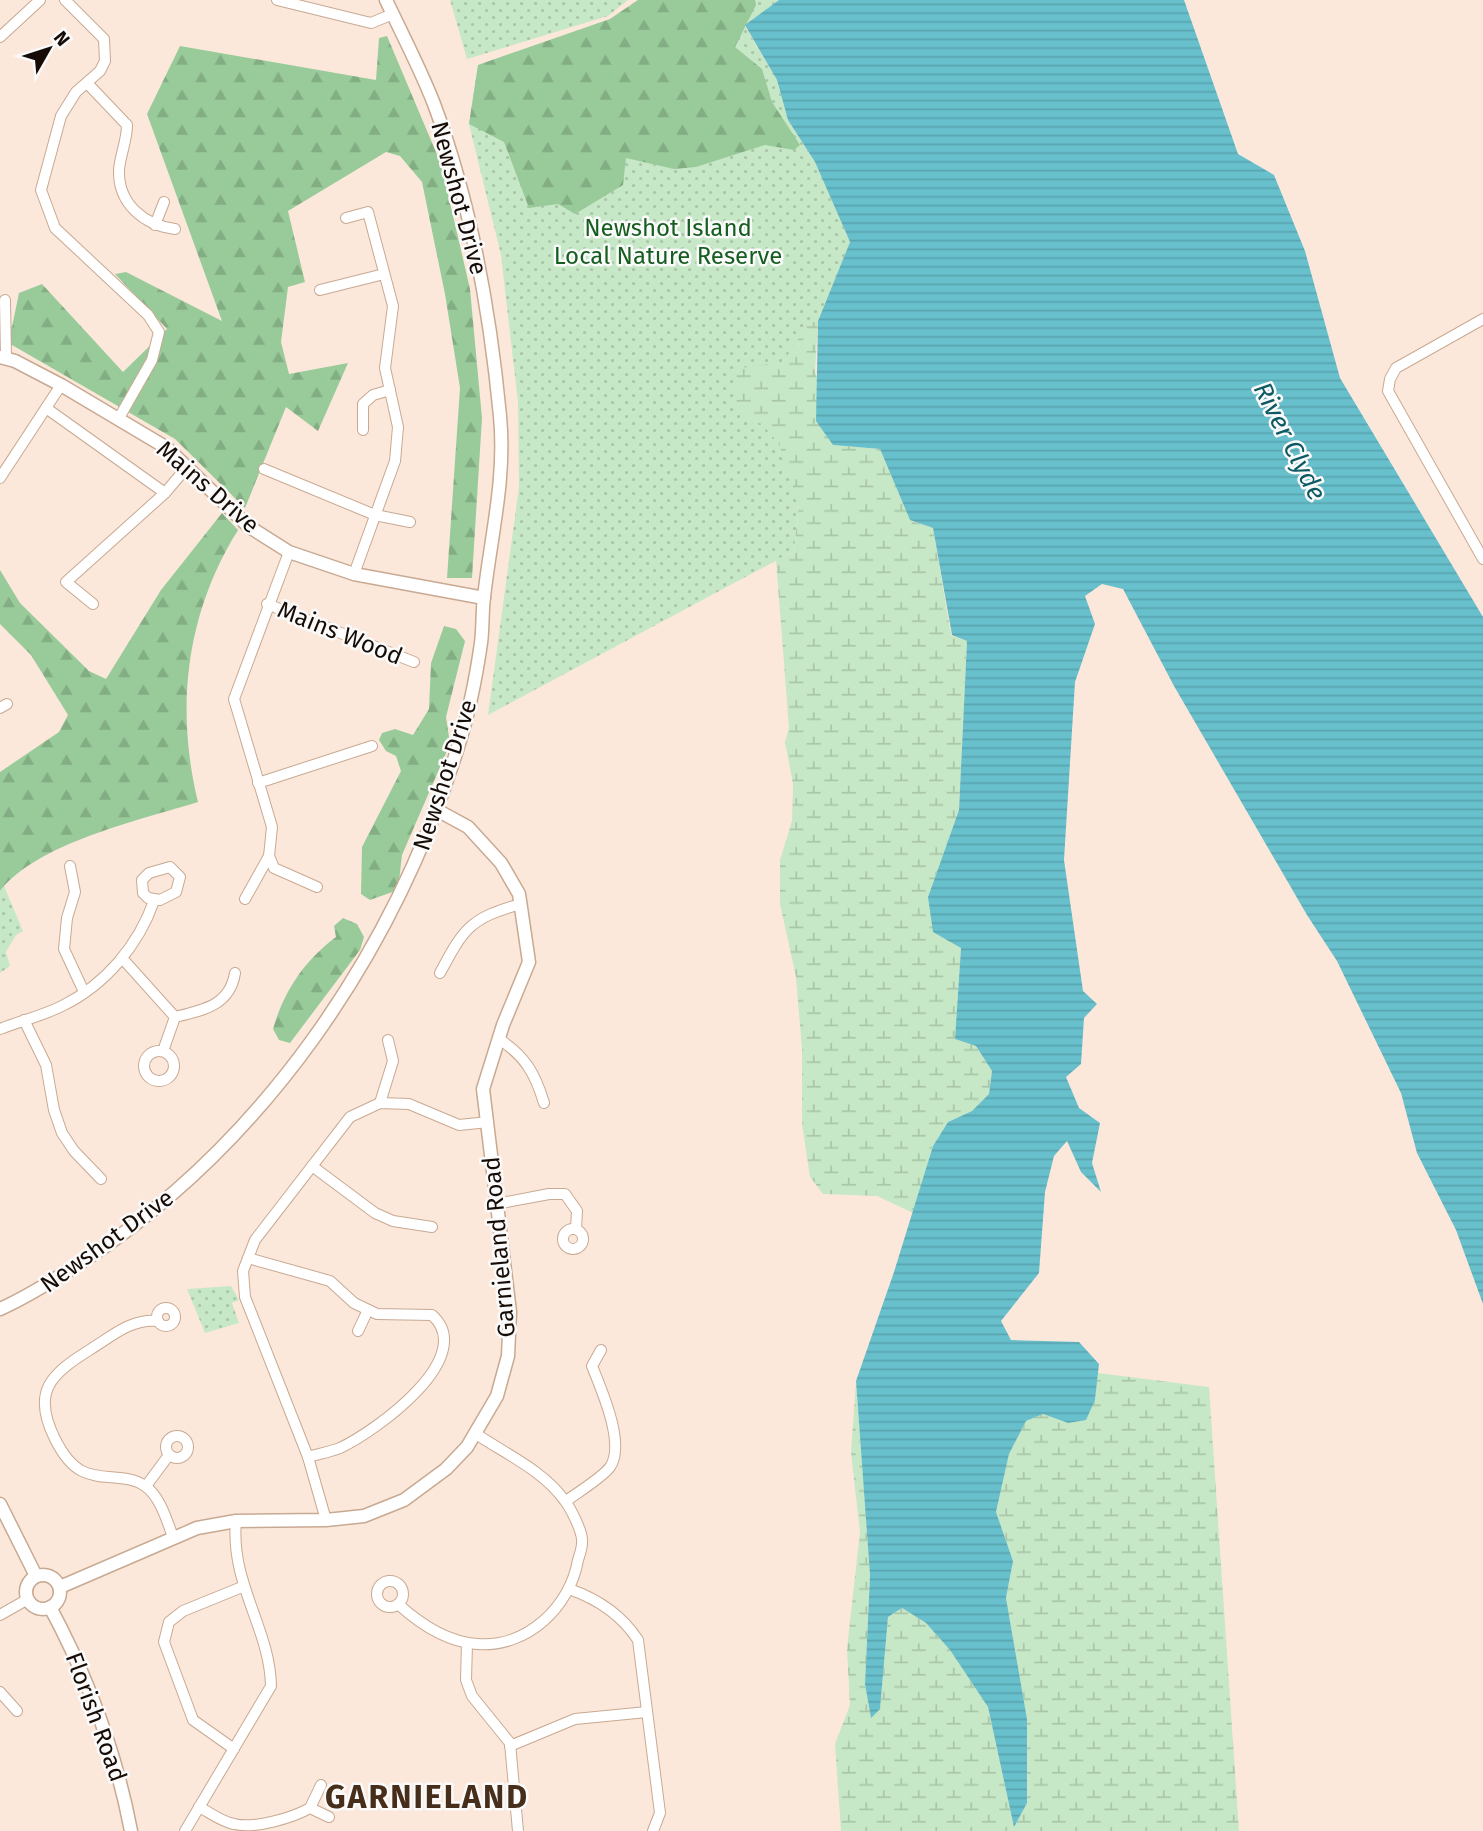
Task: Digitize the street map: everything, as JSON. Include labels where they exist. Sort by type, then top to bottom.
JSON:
[{"type":"street","points":[[0,37],[40,0]]},
{"type":"street","points":[[65,0],[104,39],[105,61],[76,92],[61,116],[41,190],[55,228],[133,300],[159,332],[152,360],[120,418]]},
{"type":"street","points":[[277,0],[371,23],[393,14]]},
{"type":"street","name":"Newshot Drive","points":[[0,1310],[25,1299],[153,1212],[235,1136],[281,1083],[334,1008],[410,879],[458,747],[482,640],[484,598],[499,508],[500,418],[482,287],[467,212],[430,93],[386,0]]},
{"type":"street","points":[[0,19],[9,29]]},
{"type":"street","points":[[87,83],[127,125],[119,168],[121,185],[132,208],[155,225],[175,229]]},
{"type":"street","points":[[155,225],[164,201]]},
{"type":"street","points":[[346,218],[368,212],[393,306],[385,368],[398,427],[395,461],[354,574]]},
{"type":"street","points":[[320,290],[384,274]]},
{"type":"street","points":[[3,357],[5,300]]},
{"type":"street","points":[[1483,319],[1396,368],[1388,391],[1483,559]]},
{"type":"street","name":"Mains Drive","points":[[3,357],[61,385],[167,447],[248,526],[289,552],[354,574],[484,598]]},
{"type":"street","points":[[0,478],[61,385]]},
{"type":"street","points":[[363,430],[363,404],[373,395],[390,390]]},
{"type":"street","points":[[46,408],[165,493]]},
{"type":"street","points":[[93,604],[66,582],[165,493],[187,467]]},
{"type":"street","points":[[264,469],[374,515],[410,522]]},
{"type":"street","name":"Mains Wood","points":[[269,856],[272,827],[234,699],[267,604],[289,552]]},
{"type":"street","name":"Mains Wood","points":[[267,604],[414,662]]},
{"type":"street","points":[[258,783],[372,746]]},
{"type":"street","name":"Garnieland Road","points":[[60,1587],[197,1528],[236,1521],[326,1520],[364,1516],[404,1500],[446,1469],[476,1434],[497,1396],[508,1356],[510,1312],[483,1088],[529,962],[519,894],[501,863],[468,827],[435,809]]},
{"type":"street","points":[[269,856],[274,868],[317,887]]},
{"type":"street","points":[[245,899],[269,856]]},
{"type":"street","points":[[70,866],[75,892],[67,918],[64,949],[84,992]]},
{"type":"street","points":[[0,1029],[62,1006],[115,969],[148,918],[154,901]]},
{"type":"street","points":[[440,973],[462,931],[491,912],[521,904]]},
{"type":"street","points":[[122,958],[175,1017]]},
{"type":"street","points":[[175,1017],[200,1011],[220,1001],[233,989],[235,973]]},
{"type":"street","points":[[163,1051],[175,1017]]},
{"type":"street","points":[[24,1020],[47,1065],[54,1110],[62,1133],[74,1151],[101,1179]]},
{"type":"street","points":[[499,1039],[520,1053],[535,1074],[544,1103]]},
{"type":"street","points":[[380,1103],[393,1060],[388,1041]]},
{"type":"street","points":[[326,1520],[308,1457],[245,1297],[243,1271],[254,1240],[350,1117],[380,1103],[409,1104],[459,1125],[488,1122]]},
{"type":"street","points":[[312,1166],[375,1213],[393,1221],[432,1227]]},
{"type":"street","points":[[496,1204],[549,1194],[565,1194],[578,1211],[576,1229]]},
{"type":"street","points":[[248,1258],[330,1281],[354,1303],[377,1314],[432,1315],[441,1323],[446,1338],[444,1351],[428,1378],[400,1407],[339,1448],[308,1457]]},
{"type":"street","points":[[358,1331],[368,1310]]},
{"type":"street","points":[[158,1321],[136,1321],[59,1369],[46,1390],[44,1404],[45,1417],[60,1448],[80,1470],[146,1486],[156,1499],[173,1537]]},
{"type":"street","points":[[566,1502],[610,1468],[616,1449],[607,1404],[592,1366],[601,1350]]},
{"type":"street","points":[[398,1604],[416,1620],[454,1641],[480,1645],[510,1639],[543,1623],[563,1602],[569,1589],[576,1573],[582,1539],[566,1502],[544,1478],[476,1434]]},
{"type":"street","points":[[146,1486],[169,1455]]},
{"type":"street","points":[[0,1504],[36,1576]]},
{"type":"street","points":[[185,1831],[271,1686],[271,1663],[242,1587],[236,1521]]},
{"type":"street","points":[[36,1576],[50,1576],[60,1587],[57,1601],[50,1607],[35,1606],[28,1599],[27,1588],[36,1576]]},
{"type":"street","points":[[234,1749],[193,1720],[164,1642],[169,1622],[183,1611],[242,1587]]},
{"type":"street","points":[[569,1589],[608,1608],[626,1622],[638,1640],[660,1813],[657,1827],[653,1831]]},
{"type":"street","points":[[0,1615],[28,1599]]},
{"type":"street","name":"Florish Road","points":[[50,1607],[82,1667],[123,1787],[131,1831]]},
{"type":"street","points":[[467,1643],[466,1680],[472,1696],[510,1746],[518,1831]]},
{"type":"street","points":[[0,1692],[17,1711]]},
{"type":"street","points":[[510,1746],[575,1719],[647,1712]]},
{"type":"street","points":[[198,1807],[233,1824],[246,1825],[298,1815],[310,1808],[321,1785]]},
{"type":"street","points":[[310,1808],[329,1817]]},
{"type":"green space","points":[[450,0],[628,0],[608,16],[467,59]]},
{"type":"green space","name":"Newshot Island Local Nature Reserve","points":[[638,0],[779,0],[745,26],[777,80],[788,120],[815,162],[850,242],[818,321],[794,551],[488,715],[519,487],[518,402],[501,255],[469,124],[478,65],[610,19]]},
{"type":"green space","points":[[638,0],[755,0],[756,5],[735,47],[762,69],[772,102],[800,145],[794,150],[765,145],[696,167],[674,169],[626,158],[623,185],[575,214],[558,204],[529,208],[504,142],[469,124],[478,65],[610,19]]},
{"type":"green space","points":[[387,36],[441,164],[470,289],[482,418],[472,578],[447,578],[460,388],[445,294],[422,182],[400,156],[386,152],[288,211],[305,282],[288,287],[281,342],[289,374],[348,363],[318,431],[286,407],[245,508],[175,439],[12,345],[0,346],[0,331],[12,327],[19,293],[42,284],[123,372],[167,329],[115,274],[126,272],[222,321],[147,114],[180,46],[376,80],[379,38]]},
{"type":"green space","points":[[818,321],[815,371],[834,445],[880,449],[910,520],[933,528],[951,635],[967,641],[959,810],[928,897],[961,948],[955,1039],[976,1046],[992,1071],[989,1095],[972,1111],[948,1122],[933,1146],[913,1213],[877,1196],[823,1194],[810,1177],[802,1124],[802,1049],[796,977],[780,904],[780,860],[792,821],[793,784],[785,742],[789,728],[776,560],[794,551],[799,504],[779,444],[762,424],[736,414],[734,369],[783,362],[808,324]]},
{"type":"green space","points":[[222,513],[238,530],[220,562],[196,628],[187,697],[187,732],[198,802],[120,825],[64,846],[38,859],[0,891],[0,772],[59,732],[68,715],[31,655],[0,624],[0,570],[20,603],[89,671],[106,679],[161,590]]},
{"type":"green space","points":[[444,626],[456,629],[465,641],[446,717],[450,744],[402,855],[398,890],[370,900],[361,894],[362,847],[401,771],[396,756],[386,751],[379,740],[382,733],[395,729],[413,735],[429,709],[431,663]]},
{"type":"green space","points":[[4,886],[23,931],[16,935],[6,952],[10,966],[0,973],[0,891]]},
{"type":"green space","points":[[343,918],[357,924],[364,937],[360,950],[290,1043],[279,1040],[273,1029],[289,990],[314,956],[336,937],[334,926]]},
{"type":"green space","points":[[231,1286],[239,1300],[232,1303],[239,1323],[205,1333],[187,1289]]},
{"type":"green space","points":[[1098,1373],[1209,1387],[1239,1831],[841,1831],[835,1744],[850,1705],[847,1648],[860,1532],[851,1453],[856,1381],[870,1575],[865,1684],[871,1717],[880,1708],[888,1617],[902,1608],[926,1623],[950,1650],[988,1707],[1014,1826],[1027,1719],[1006,1598],[1013,1561],[996,1512],[1009,1454],[1026,1421],[1043,1414],[1068,1423],[1095,1400]]},
{"type":"water","name":"River Clyde","points":[[779,0],[1184,0],[1238,154],[1274,175],[1305,251],[1340,378],[1483,617],[1483,1304],[1456,1230],[1417,1153],[1401,1093],[1337,961],[1307,915],[1174,686],[1123,589],[1102,584],[1085,596],[1095,624],[1075,682],[1064,860],[1083,991],[1097,1004],[1084,1018],[1081,1064],[1066,1077],[1079,1108],[1100,1123],[1092,1163],[1101,1192],[1081,1172],[1067,1141],[1054,1156],[1045,1192],[1039,1273],[1001,1321],[1011,1340],[1079,1342],[1099,1364],[1095,1400],[1086,1420],[1068,1423],[1043,1414],[1026,1421],[1009,1454],[996,1512],[1013,1561],[1006,1598],[1027,1719],[1027,1803],[1014,1827],[988,1707],[950,1650],[926,1623],[902,1608],[888,1617],[880,1709],[871,1718],[865,1684],[870,1575],[856,1381],[894,1272],[933,1146],[948,1122],[972,1111],[989,1094],[992,1071],[976,1046],[955,1039],[961,948],[933,932],[928,897],[959,810],[967,641],[952,635],[933,528],[910,520],[880,449],[833,445],[816,421],[818,321],[850,242],[815,162],[788,120],[777,80],[745,25]]},
{"type":"district","name":"GARNIELAND","points":[[427,1797]]}]
